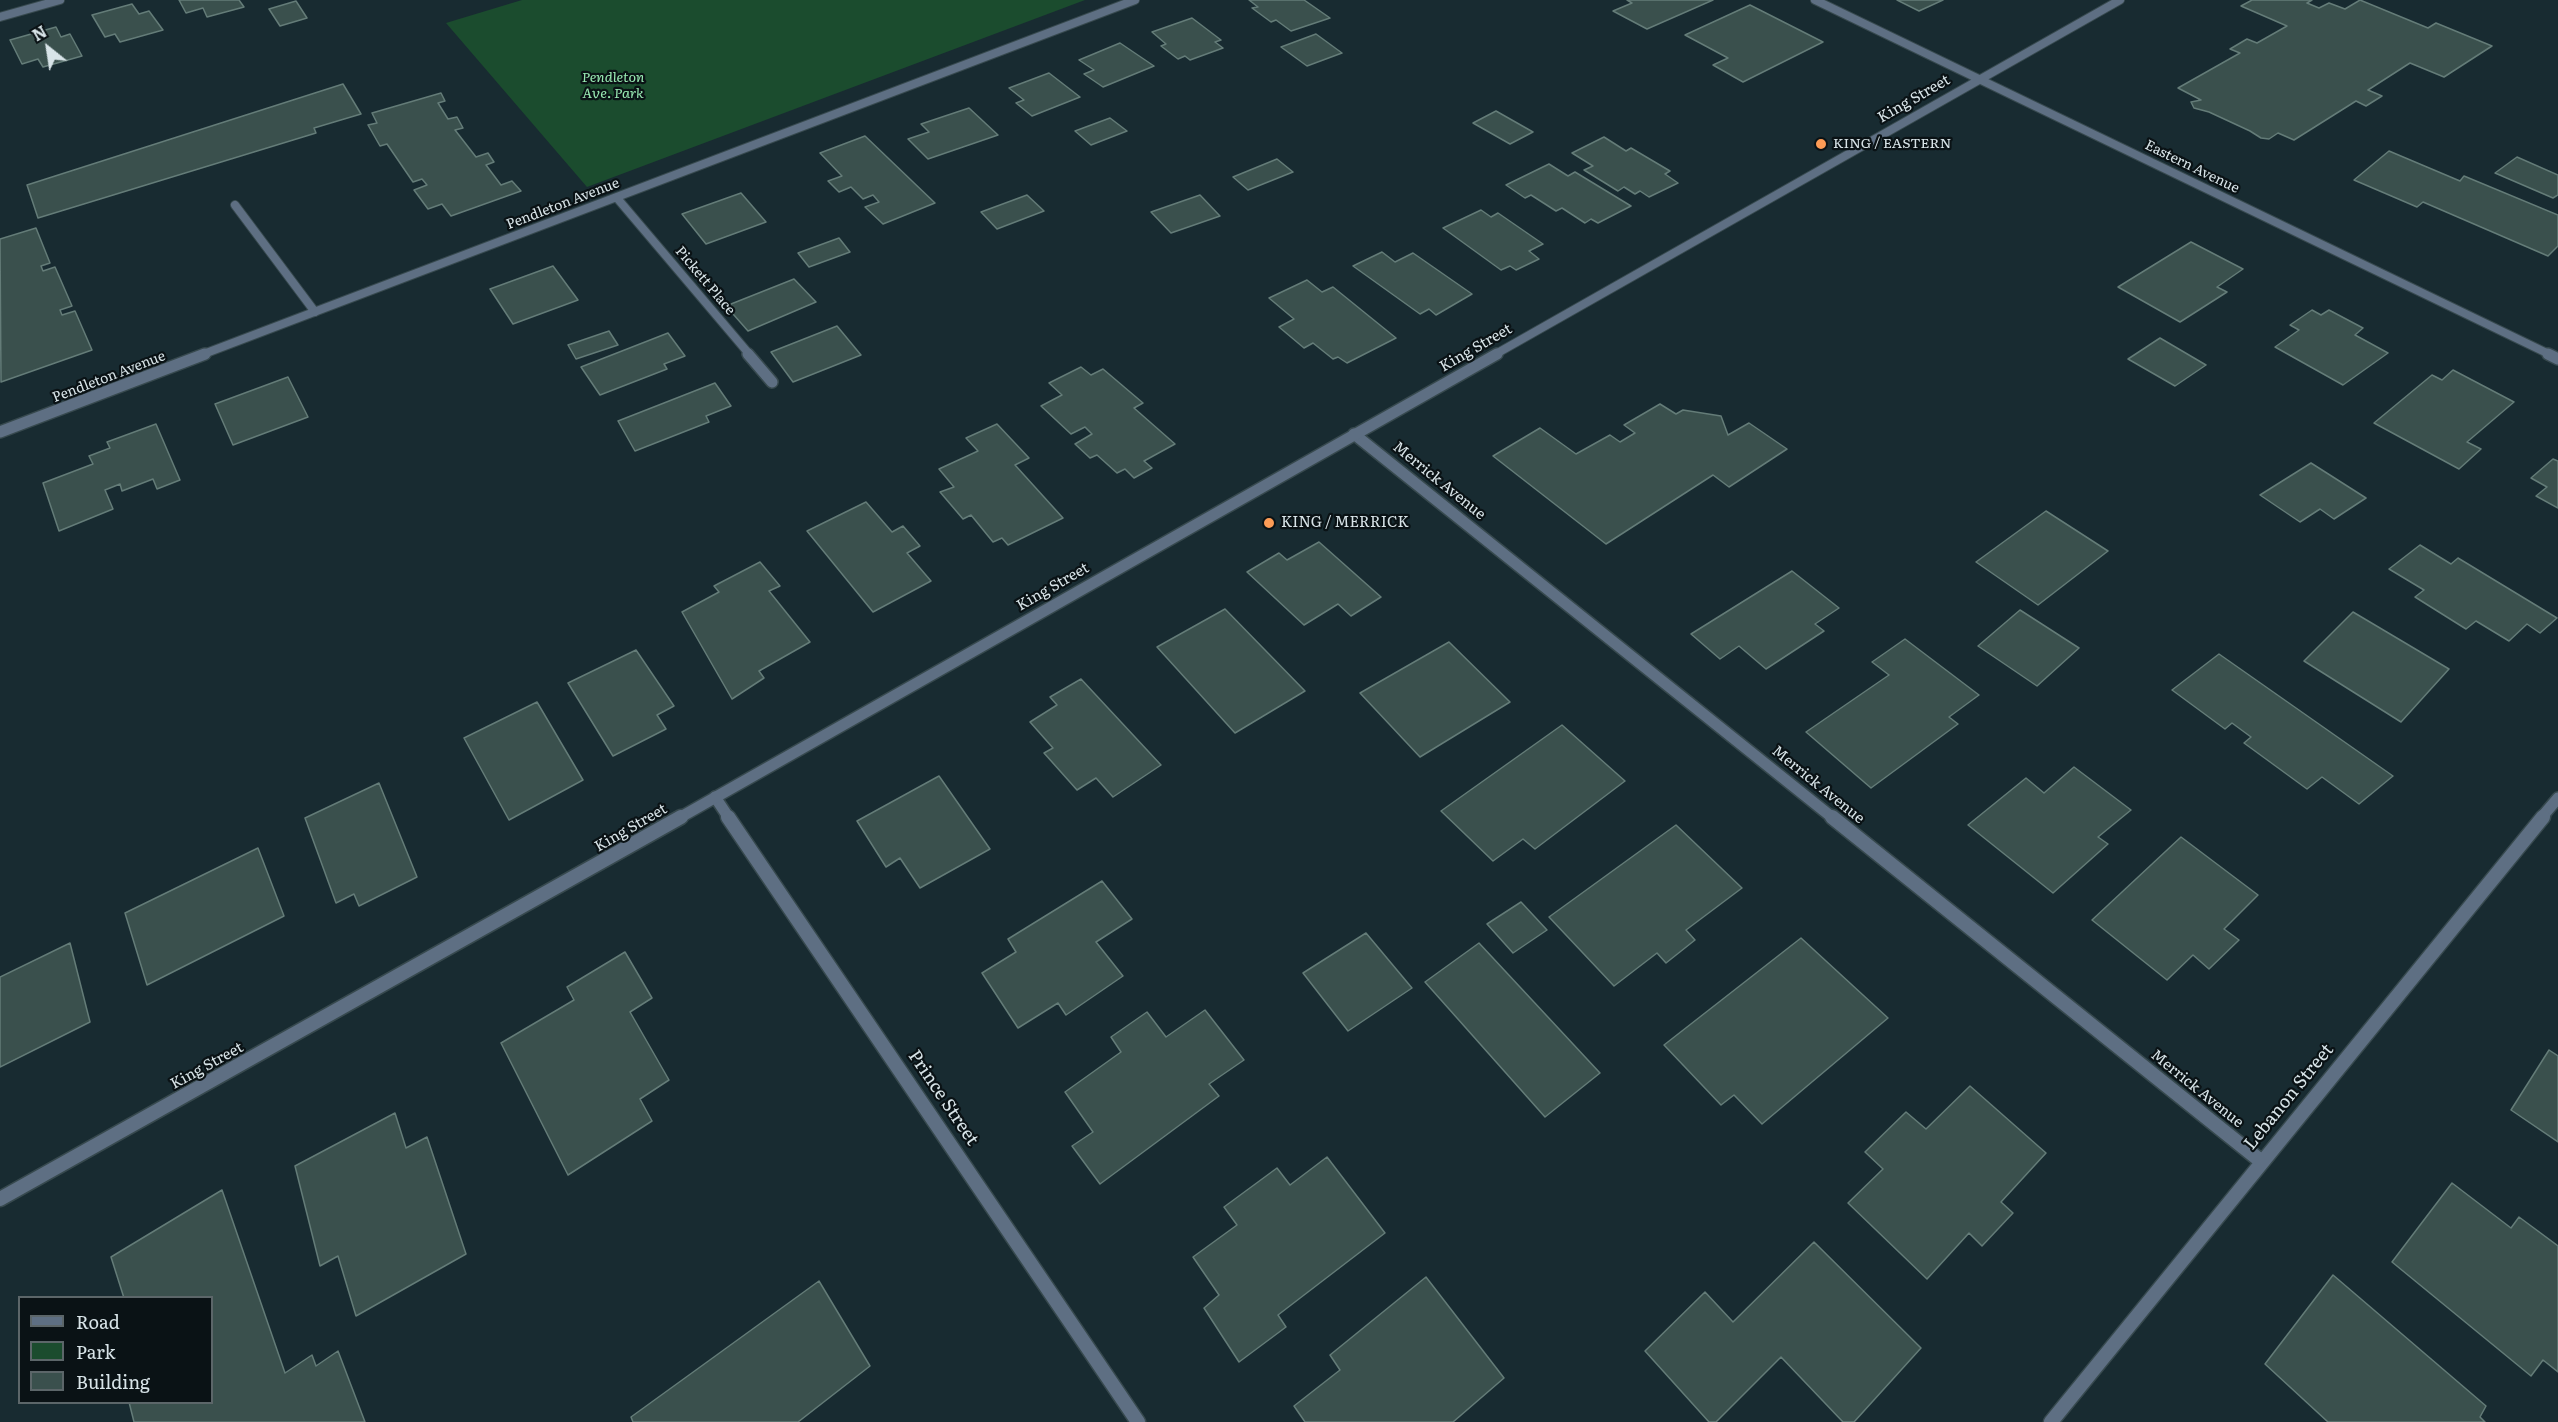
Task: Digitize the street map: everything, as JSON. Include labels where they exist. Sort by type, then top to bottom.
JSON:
[{"type":"street","points":[[0,17],[60,0]]},
{"type":"street","name":"Pendleton Avenue","points":[[0,432],[1135,0]]},
{"type":"street","name":"Eastern Avenue","points":[[1815,0],[2558,359]]},
{"type":"street","name":"King Street","points":[[0,1199],[715,797],[2120,0]]},
{"type":"street","name":"Pickett Place","points":[[617,198],[772,382]]},
{"type":"street","points":[[235,205],[315,312]]},
{"type":"street","name":"Merrick Avenue","points":[[1354,434],[2262,1162]]},
{"type":"street","name":"Prince Street","points":[[715,797],[1138,1422]]},
{"type":"street","name":"Lebanon Street","points":[[2051,1422],[2558,798]]},
{"type":"green space","name":"Pendleton Ave. Park","points":[[522,0],[1085,0],[587,187],[446,23]]},
{"type":"building","points":[[179,0],[239,0],[244,7],[207,17],[203,8],[186,13]]},
{"type":"building","points":[[1249,0],[1304,0],[1330,18],[1291,31],[1276,20],[1271,22],[1252,8],[1258,7]]},
{"type":"building","points":[[1627,0],[1713,0],[1647,29],[1613,11],[1632,3]]},
{"type":"building","points":[[1897,0],[1943,0],[1919,11]]},
{"type":"building","points":[[2252,0],[2312,0],[2307,3],[2319,8],[2329,3],[2345,9],[2360,0],[2428,28],[2436,23],[2492,46],[2444,77],[2410,63],[2368,90],[2382,96],[2366,106],[2356,101],[2294,140],[2278,133],[2269,139],[2261,138],[2209,112],[2194,108],[2191,102],[2201,100],[2178,88],[2240,53],[2230,49],[2247,39],[2257,43],[2287,26],[2241,6]]},
{"type":"building","points":[[296,1],[307,18],[280,26],[269,9]]},
{"type":"building","points":[[132,4],[139,14],[149,11],[163,30],[120,42],[115,34],[105,37],[92,15]]},
{"type":"building","points":[[1750,5],[1823,42],[1743,82],[1713,65],[1728,58],[1685,35]]},
{"type":"building","points":[[1192,18],[1221,40],[1215,42],[1223,48],[1190,60],[1185,56],[1178,59],[1161,46],[1166,44],[1152,32]]},
{"type":"building","points":[[56,27],[61,37],[70,34],[82,56],[43,67],[38,59],[22,64],[10,40]]},
{"type":"building","points":[[1316,34],[1342,53],[1307,66],[1281,47]]},
{"type":"building","points":[[1120,43],[1154,66],[1103,87],[1084,74],[1094,70],[1079,60]]},
{"type":"building","points":[[1049,73],[1080,97],[1032,116],[1016,103],[1024,100],[1009,88]]},
{"type":"building","points":[[343,84],[361,114],[314,128],[316,133],[38,218],[27,185]]},
{"type":"building","points":[[441,93],[445,101],[438,103],[448,119],[457,117],[463,128],[455,130],[476,157],[488,153],[494,162],[486,165],[501,185],[512,181],[521,191],[451,216],[442,204],[428,209],[414,190],[427,185],[422,179],[413,182],[387,144],[380,146],[368,125],[377,123],[372,113]]},
{"type":"building","points":[[969,108],[998,135],[928,159],[908,139],[929,132],[921,124]]},
{"type":"building","points":[[1496,111],[1533,132],[1510,144],[1473,123]]},
{"type":"building","points":[[1110,118],[1127,131],[1091,145],[1075,131]]},
{"type":"building","points":[[865,136],[935,203],[883,224],[865,207],[879,202],[873,195],[863,199],[851,187],[839,192],[828,181],[842,176],[820,153]]},
{"type":"building","points":[[1604,137],[1626,151],[1631,148],[1670,171],[1665,174],[1678,183],[1649,197],[1640,191],[1635,194],[1624,187],[1618,191],[1584,170],[1593,166],[1572,153]]},
{"type":"building","points":[[2389,151],[2460,181],[2464,176],[2558,215],[2558,246],[2548,256],[2423,202],[2417,207],[2354,180]]},
{"type":"building","points":[[2517,157],[2558,175],[2558,195],[2553,198],[2495,173]]},
{"type":"building","points":[[1277,159],[1293,172],[1248,190],[1233,177]]},
{"type":"building","points":[[1549,164],[1568,176],[1575,172],[1631,206],[1598,223],[1591,219],[1585,223],[1562,208],[1556,211],[1531,195],[1525,198],[1506,185]]},
{"type":"building","points":[[741,193],[766,222],[706,244],[682,214]]},
{"type":"building","points":[[1027,195],[1044,211],[997,229],[981,212]]},
{"type":"building","points":[[1200,195],[1220,216],[1171,233],[1151,212]]},
{"type":"building","points":[[1481,210],[1491,217],[1498,213],[1543,244],[1529,251],[1539,259],[1516,270],[1510,266],[1501,270],[1443,228]]},
{"type":"building","points":[[36,228],[50,263],[41,266],[43,271],[55,267],[72,306],[60,310],[62,315],[75,311],[92,350],[1,382],[0,239]]},
{"type":"building","points":[[839,238],[850,252],[809,267],[798,253]]},
{"type":"building","points":[[2191,242],[2243,269],[2217,287],[2227,292],[2180,322],[2118,287]]},
{"type":"building","points":[[1382,252],[1395,262],[1413,253],[1472,294],[1436,315],[1429,309],[1420,314],[1353,266]]},
{"type":"building","points":[[553,266],[578,300],[513,324],[490,289]]},
{"type":"building","points":[[794,279],[816,302],[748,331],[726,306]]},
{"type":"building","points":[[1307,280],[1322,292],[1333,287],[1396,338],[1347,363],[1338,357],[1333,359],[1313,343],[1304,348],[1279,327],[1294,319],[1269,298]]},
{"type":"building","points":[[2312,310],[2321,315],[2329,310],[2363,328],[2355,335],[2388,353],[2343,385],[2275,347],[2299,330],[2290,325]]},
{"type":"building","points":[[837,326],[861,355],[793,382],[771,352]]},
{"type":"building","points":[[609,331],[618,345],[576,359],[568,345]]},
{"type":"building","points":[[668,333],[685,356],[664,364],[667,369],[600,395],[581,367]]},
{"type":"building","points":[[2160,338],[2206,365],[2175,386],[2128,359]]},
{"type":"building","points":[[1081,367],[1091,375],[1103,369],[1143,403],[1134,408],[1175,444],[1144,461],[1152,468],[1134,478],[1125,469],[1117,473],[1097,455],[1090,458],[1075,444],[1092,434],[1085,427],[1071,434],[1041,406],[1062,395],[1049,383]]},
{"type":"building","points":[[2453,370],[2514,402],[2467,442],[2481,449],[2459,469],[2374,423],[2432,375],[2442,380]]},
{"type":"building","points":[[288,377],[308,417],[233,445],[215,404]]},
{"type":"building","points":[[715,383],[731,406],[706,416],[709,422],[635,451],[618,421]]},
{"type":"building","points":[[1660,404],[1676,414],[1683,410],[1721,416],[1728,435],[1749,423],[1787,449],[1729,487],[1713,475],[1606,544],[1493,456],[1540,428],[1576,454],[1610,435],[1620,442],[1635,433],[1624,425]]},
{"type":"building","points":[[156,424],[180,480],[157,489],[153,479],[122,491],[120,484],[105,490],[113,509],[59,531],[43,483],[93,464],[89,456],[110,448],[107,442]]},
{"type":"building","points":[[997,424],[1029,458],[1015,465],[1063,518],[1008,545],[1002,538],[993,542],[971,515],[963,519],[940,492],[954,487],[939,469],[978,451],[966,438]]},
{"type":"building","points":[[2553,459],[2558,461],[2558,508],[2536,496],[2547,487],[2531,478]]},
{"type":"building","points":[[2311,463],[2366,498],[2334,519],[2320,509],[2300,522],[2260,495]]},
{"type":"building","points":[[866,502],[892,532],[903,526],[920,546],[907,553],[931,581],[873,612],[807,531]]},
{"type":"building","points":[[2046,511],[2108,551],[2038,605],[1976,562]]},
{"type":"building","points":[[1319,542],[1381,597],[1351,616],[1338,604],[1304,625],[1247,572],[1279,553],[1287,560]]},
{"type":"building","points":[[2420,545],[2451,564],[2458,558],[2557,618],[2540,633],[2527,624],[2509,641],[2476,621],[2466,629],[2415,597],[2424,590],[2389,569]]},
{"type":"building","points":[[760,562],[780,586],[769,591],[810,642],[759,671],[764,678],[732,699],[682,612],[719,592],[714,586]]},
{"type":"building","points":[[1792,571],[1839,608],[1815,624],[1824,631],[1766,669],[1739,646],[1720,659],[1691,634]]},
{"type":"building","points":[[1225,609],[1305,691],[1235,733],[1157,647]]},
{"type":"building","points":[[2020,610],[2079,648],[2037,686],[1978,646]]},
{"type":"building","points":[[2353,612],[2449,669],[2401,722],[2304,661]]},
{"type":"building","points":[[1905,639],[1979,695],[1949,717],[1958,724],[1871,788],[1806,732],[1889,675],[1872,662]]},
{"type":"building","points":[[1449,642],[1510,702],[1420,757],[1360,693]]},
{"type":"building","points":[[636,650],[674,706],[657,715],[666,729],[613,756],[568,683]]},
{"type":"building","points":[[2219,654],[2393,776],[2359,804],[2322,777],[2307,789],[2244,743],[2251,737],[2232,723],[2225,729],[2172,690]]},
{"type":"building","points":[[1081,679],[1161,765],[1113,797],[1096,778],[1077,790],[1044,753],[1053,748],[1030,722],[1057,705],[1050,697]]},
{"type":"building","points":[[537,702],[583,780],[509,820],[464,738]]},
{"type":"building","points":[[1562,725],[1625,781],[1535,849],[1523,839],[1493,861],[1441,811]]},
{"type":"building","points":[[2074,767],[2131,810],[2098,837],[2108,844],[2053,893],[1968,825],[2026,778],[2044,793]]},
{"type":"building","points":[[939,776],[990,849],[920,888],[900,858],[886,867],[857,821]]},
{"type":"building","points":[[379,783],[417,877],[359,906],[354,894],[336,903],[305,818]]},
{"type":"building","points":[[1676,825],[1742,888],[1686,930],[1695,940],[1666,963],[1657,953],[1614,986],[1549,917]]},
{"type":"building","points":[[2181,837],[2258,895],[2224,929],[2239,940],[2209,969],[2193,955],[2167,980],[2092,920]]},
{"type":"building","points":[[258,848],[284,916],[147,985],[125,913]]},
{"type":"building","points":[[1102,881],[1132,919],[1096,942],[1123,976],[1066,1015],[1058,1003],[1018,1028],[982,973],[1016,952],[1008,939]]},
{"type":"building","points":[[1521,902],[1547,930],[1513,953],[1487,924]]},
{"type":"building","points":[[1366,933],[1412,988],[1348,1031],[1303,973]]},
{"type":"building","points":[[1801,938],[1888,1018],[1762,1124],[1734,1095],[1721,1105],[1664,1045]]},
{"type":"building","points":[[70,943],[90,1022],[0,1067],[0,977]]},
{"type":"building","points":[[1479,943],[1600,1073],[1545,1117],[1425,982]]},
{"type":"building","points":[[625,952],[652,998],[630,1012],[669,1080],[640,1099],[652,1121],[568,1175],[501,1043],[574,1000],[567,987]]},
{"type":"building","points":[[1205,1010],[1244,1060],[1209,1084],[1219,1096],[1100,1184],[1072,1146],[1093,1132],[1065,1092],[1121,1052],[1111,1037],[1147,1012],[1166,1037]]},
{"type":"building","points":[[2549,1050],[2558,1056],[2558,1142],[2511,1110]]},
{"type":"building","points":[[1970,1086],[2046,1153],[2001,1202],[2013,1213],[1982,1246],[1969,1233],[1927,1279],[1848,1203],[1883,1169],[1865,1152],[1906,1112],[1926,1129]]},
{"type":"building","points":[[395,1113],[406,1148],[427,1137],[466,1254],[356,1316],[338,1256],[320,1266],[295,1166]]},
{"type":"building","points":[[1327,1157],[1385,1233],[1278,1315],[1286,1327],[1239,1362],[1204,1308],[1219,1295],[1193,1257],[1237,1225],[1224,1207],[1277,1168],[1290,1185]]},
{"type":"building","points":[[2452,1183],[2511,1228],[2519,1217],[2558,1246],[2558,1372],[2543,1360],[2531,1376],[2392,1262]]},
{"type":"building","points":[[222,1190],[285,1373],[312,1355],[316,1366],[338,1351],[365,1422],[134,1422],[130,1404],[213,1404],[213,1296],[123,1296],[111,1257]]},
{"type":"building","points":[[1814,1242],[1921,1348],[1854,1422],[1843,1422],[1781,1357],[1716,1422],[1709,1422],[1645,1351],[1705,1292],[1733,1322]]},
{"type":"building","points":[[2333,1275],[2486,1406],[2480,1417],[2485,1422],[2328,1422],[2265,1364]]},
{"type":"building","points":[[1426,1277],[1504,1378],[1453,1422],[1305,1422],[1294,1406],[1340,1370],[1330,1355]]},
{"type":"building","points":[[819,1281],[870,1366],[798,1422],[633,1422],[631,1417]]},
{"type":"place","name":"KING / EASTERN","points":[[1821,144]]},
{"type":"place","name":"KING / MERRICK","points":[[1269,523]]}]
